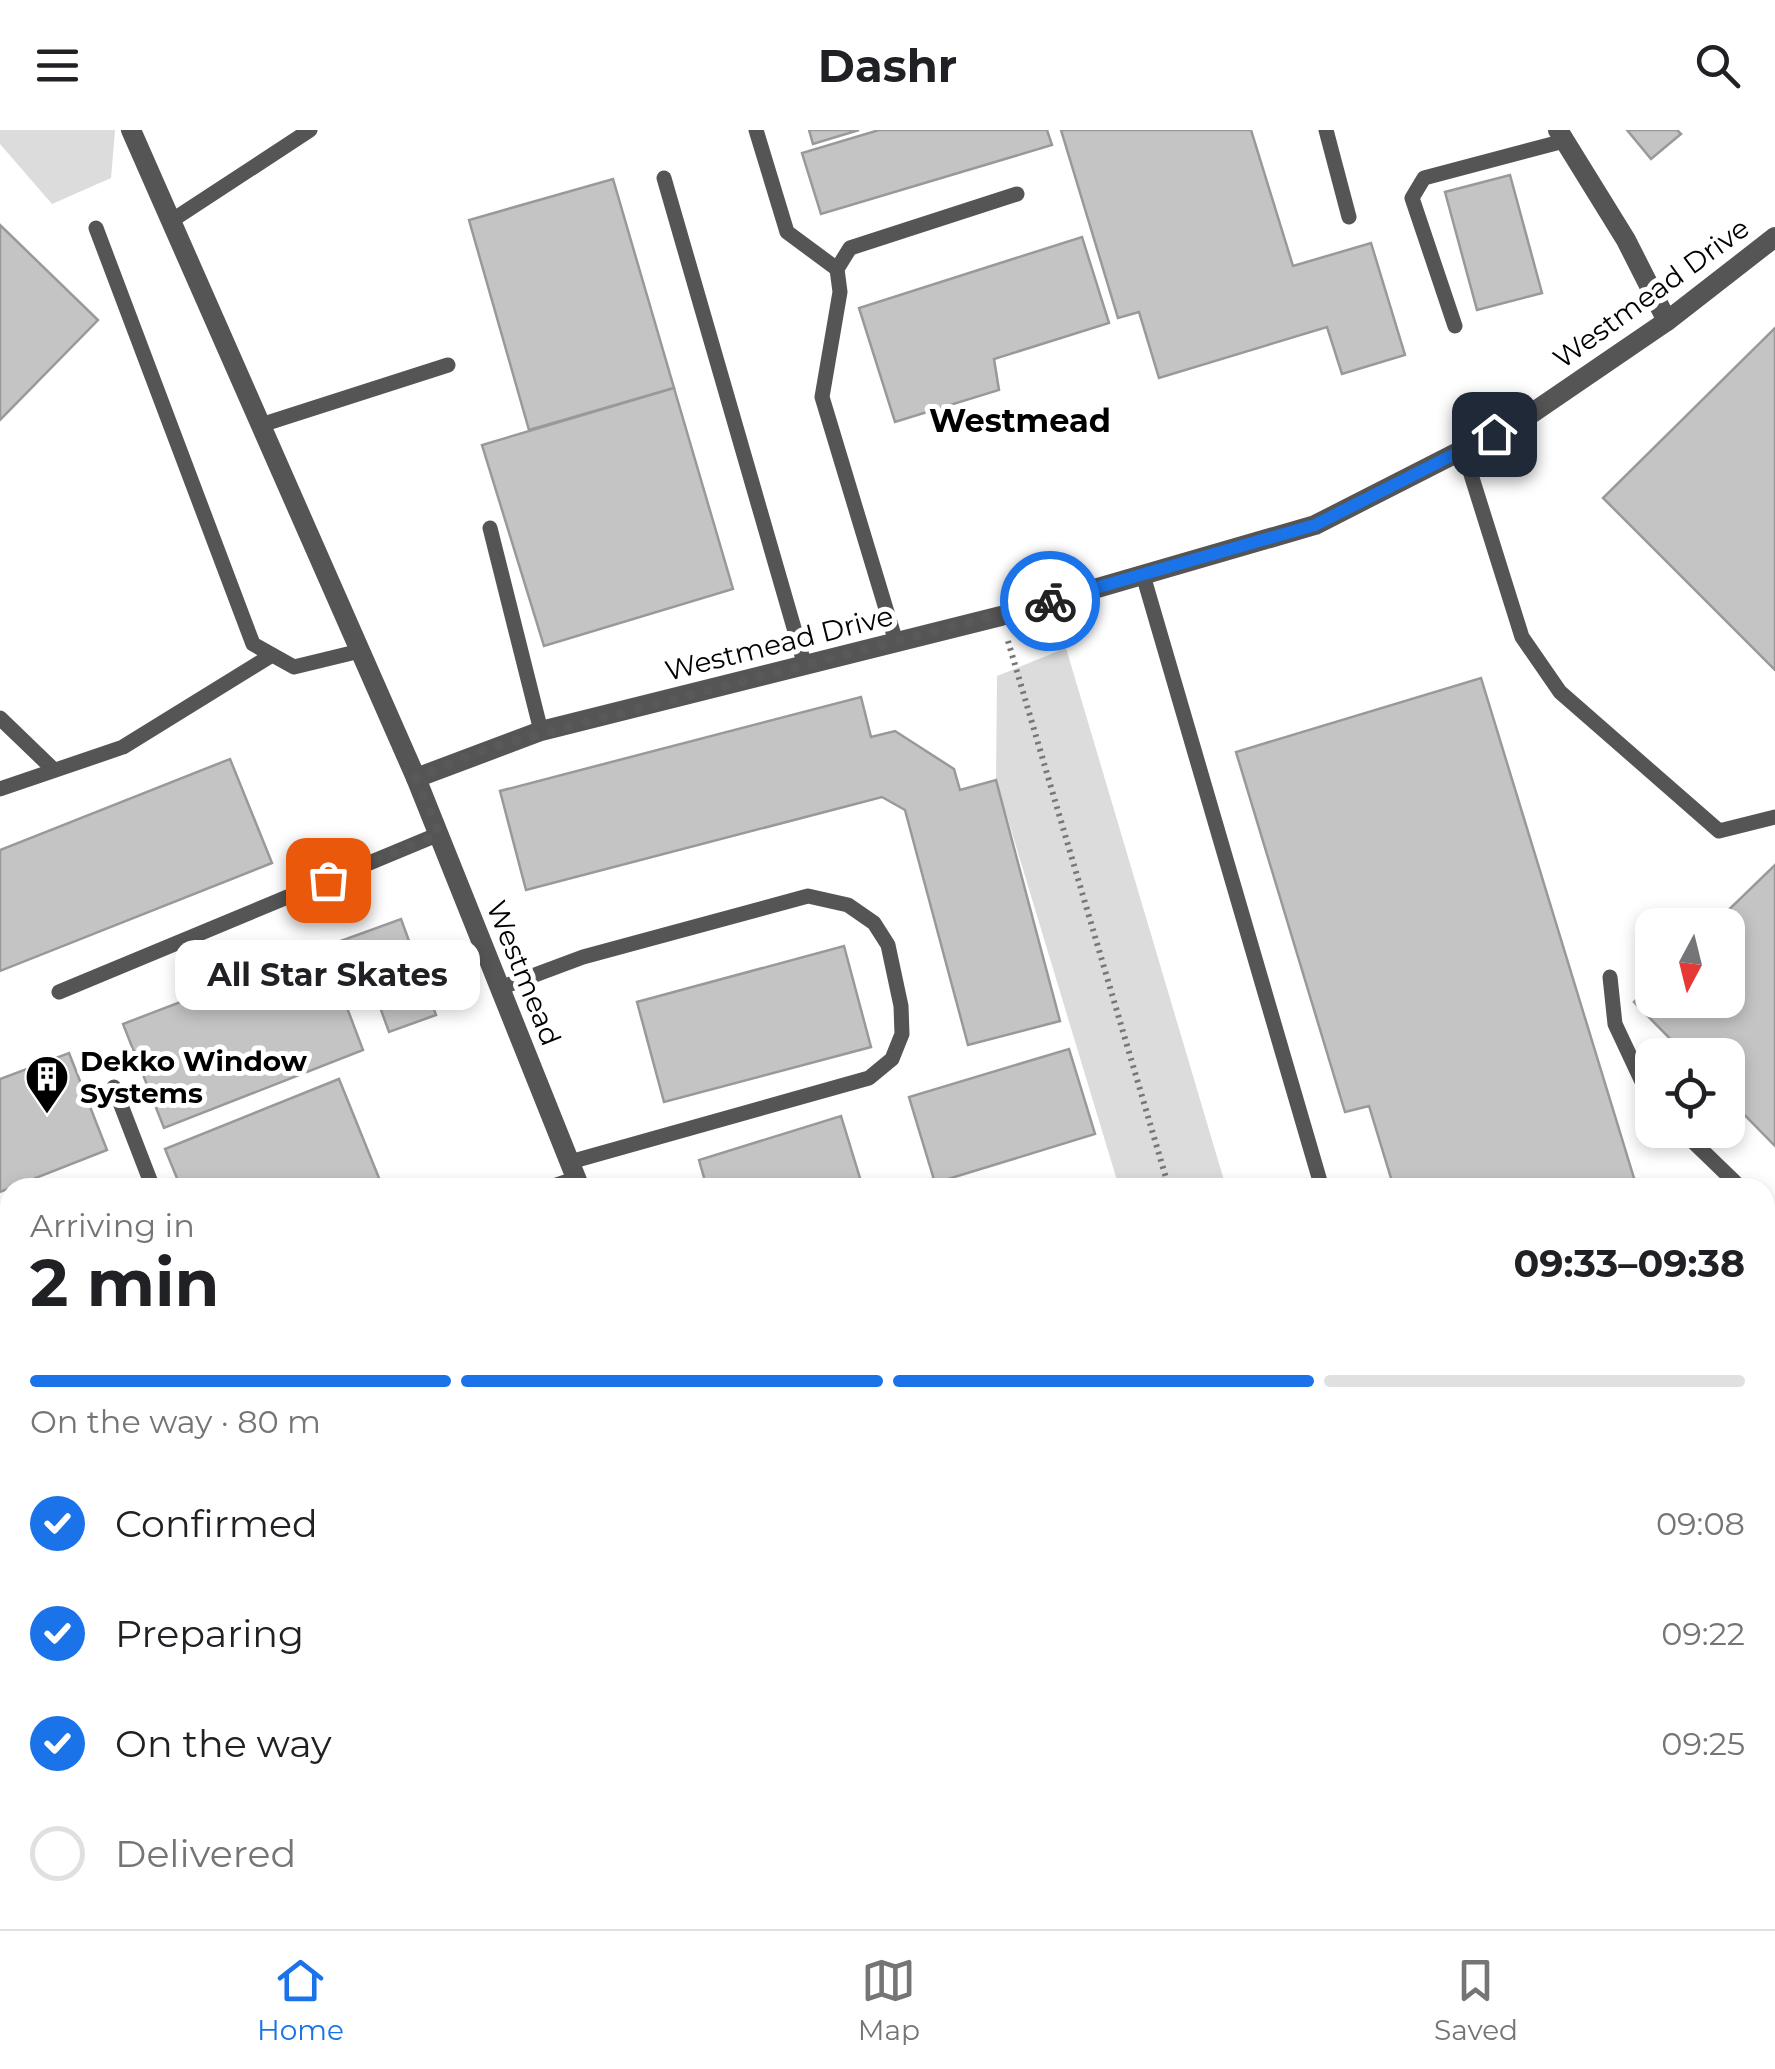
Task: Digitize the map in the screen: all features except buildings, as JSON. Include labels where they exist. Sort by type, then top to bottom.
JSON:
[{"type":"street","points":[[130,130],[416,778]]},
{"type":"street","points":[[1561,136],[1626,240],[1667,321]]},
{"type":"street","name":"Westmead Drive","points":[[416,778],[541,731],[1001,616],[1315,525],[1525,418],[1667,321],[1775,237]]},
{"type":"street","name":"Westmead","points":[[416,778],[576,1176]]},
{"type":"lane","points":[[171,220],[310,130]]},
{"type":"lane","points":[[756,130],[787,232],[837,269]]},
{"type":"lane","points":[[1326,130],[1349,217]]},
{"type":"lane","points":[[1455,326],[1412,198],[1424,178],[1561,136]]},
{"type":"lane","points":[[664,178],[805,666]]},
{"type":"lane","points":[[896,642],[822,397],[840,292],[837,269],[850,248],[1017,194]]},
{"type":"lane","points":[[96,228],[253,644],[294,667],[360,651]]},
{"type":"lane","points":[[261,425],[448,365]]},
{"type":"lane","points":[[1463,449],[1522,637],[1560,692],[1719,831],[1775,817]]},
{"type":"lane","points":[[490,528],[541,731]]},
{"type":"lane","points":[[1143,575],[1319,1178]]},
{"type":"lane","points":[[0,788],[123,747],[272,655]]},
{"type":"lane","points":[[0,718],[54,770]]},
{"type":"lane","points":[[59,992],[439,834]]},
{"type":"lane","points":[[500,988],[584,957],[808,896],[848,906],[874,923],[888,945],[902,1034],[892,1060],[868,1078],[576,1176]]},
{"type":"lane","points":[[1610,977],[1615,1024],[1635,1067]]},
{"type":"lane","points":[[114,1087],[149,1178]]},
{"type":"lane","points":[[1700,1148],[1731,1178]]},
{"type":"path","points":[[1001,616],[1166,1178]]},
{"type":"shaded area","points":[[0,130],[115,130],[111,178],[52,204],[0,144]]},
{"type":"shaded area","points":[[1066,648],[1223,1178],[1116,1178],[996,780],[997,676]]},
{"type":"way so far","points":[[328,880],[439,834],[416,778],[488,748],[541,731],[1050,601]]},
{"type":"place","name":"All Star Skates","points":[[328,880]]},
{"type":"place","name":"Dekko Window Systems","points":[[47,1115]]},
{"type":"district","name":"Westmead","points":[[1020,421]]},
{"type":"route","points":[[1050,601],[1315,525],[1494,434]]}]
